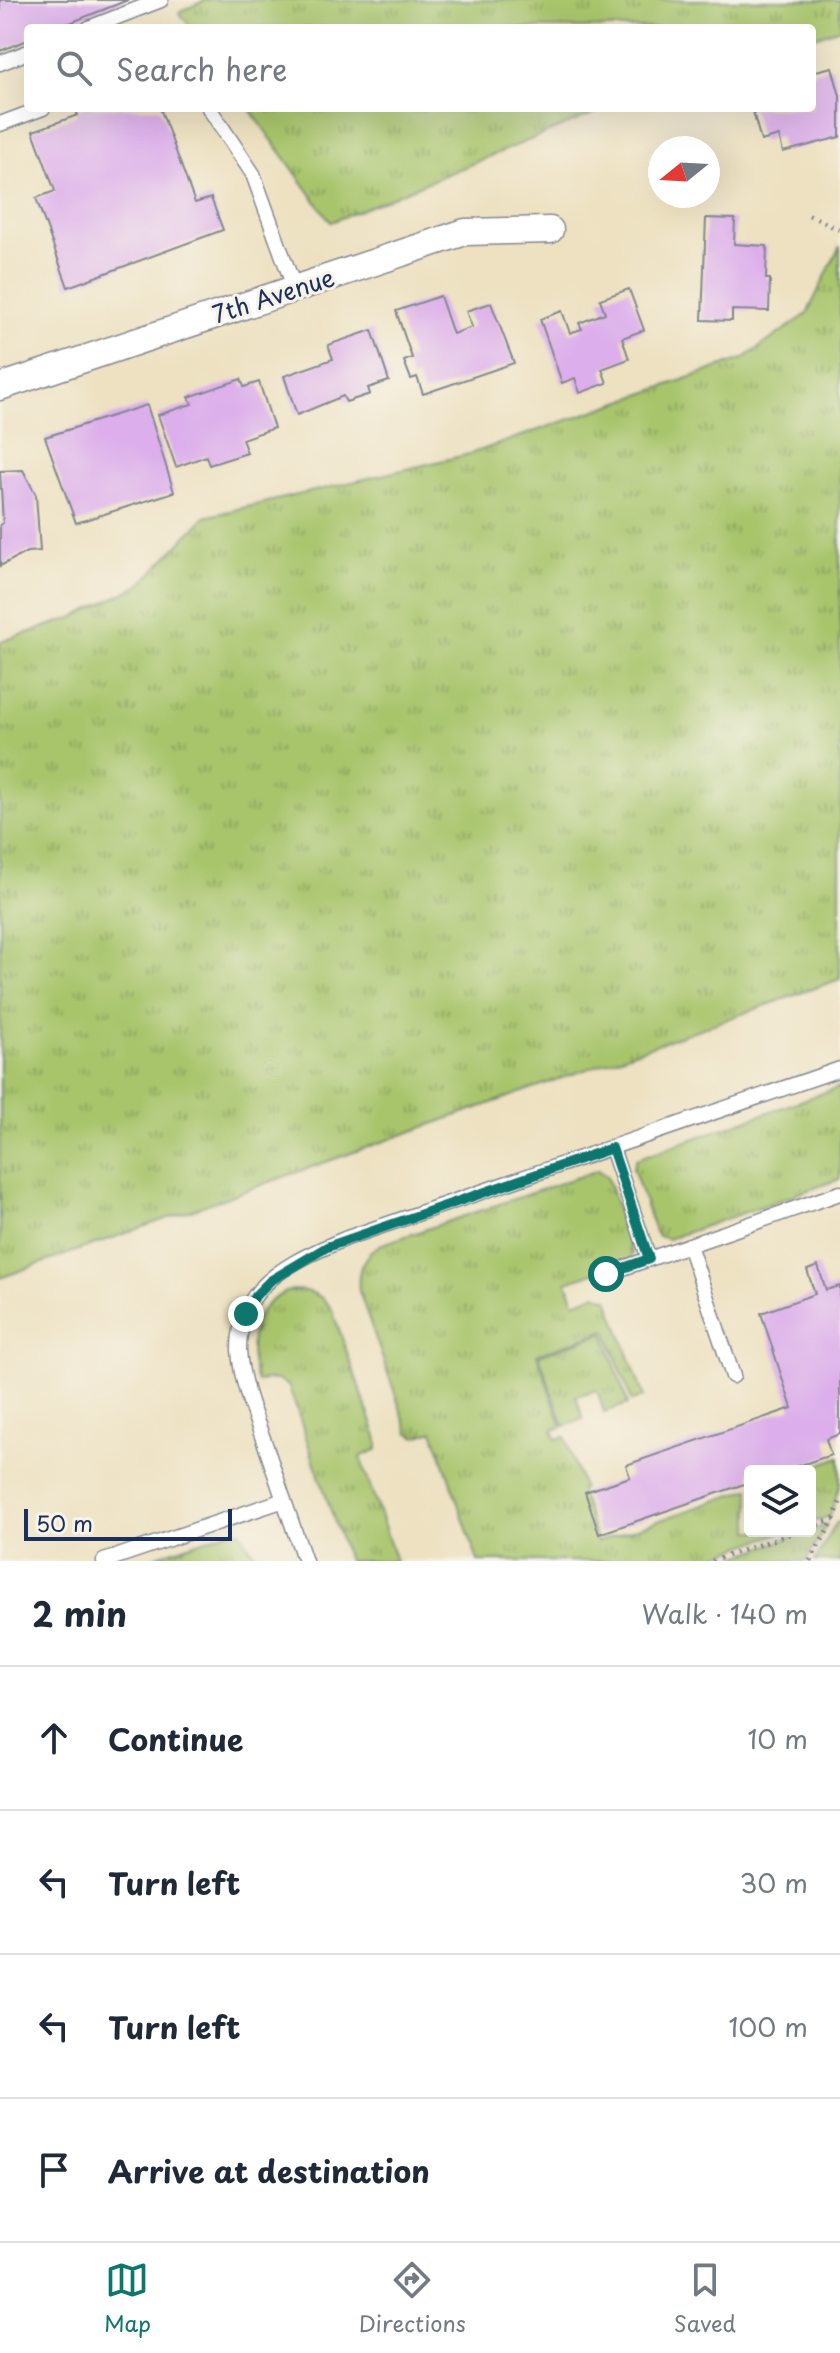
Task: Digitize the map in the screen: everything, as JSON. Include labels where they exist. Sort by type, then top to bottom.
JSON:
[{"type":"street","name":"7th Avenue","points":[[0,387],[465,232],[550,230]]},
{"type":"lane","points":[[99,24],[161,0]]},
{"type":"lane","points":[[0,63],[24,54]]},
{"type":"lane","points":[[0,124],[32,112]]},
{"type":"lane","points":[[212,112],[253,174],[294,287]]},
{"type":"lane","points":[[305,1561],[240,1364],[241,1330],[255,1296],[270,1281],[288,1268],[347,1238],[840,1069]]},
{"type":"lane","points":[[612,1148],[649,1259]]},
{"type":"lane","points":[[606,1274],[840,1193]]},
{"type":"lane","points":[[689,1245],[733,1376]]},
{"type":"lane","points":[[104,1561],[284,1500]]},
{"type":"path","points":[[809,215],[840,230]]},
{"type":"path","points":[[810,1561],[837,1518],[840,1502]]},
{"type":"path","points":[[816,1525],[837,1518]]},
{"type":"path","points":[[712,1561],[782,1537]]},
{"type":"green space","points":[[206,0],[840,0],[840,28],[816,37],[816,24],[188,24],[179,12]]},
{"type":"green space","points":[[252,112],[597,112],[331,222]]},
{"type":"green space","points":[[840,246],[840,979],[0,1278],[0,642],[75,617],[140,585],[205,517],[470,454],[743,359],[807,314]]},
{"type":"green space","points":[[840,1087],[840,1179],[668,1239],[658,1236],[633,1168],[636,1159]]},
{"type":"green space","points":[[598,1170],[607,1177],[632,1254],[622,1263],[567,1282],[574,1302],[596,1294],[608,1299],[644,1397],[632,1401],[606,1330],[537,1354],[562,1427],[553,1430],[556,1439],[565,1437],[597,1542],[744,1491],[744,1537],[769,1537],[700,1561],[478,1561],[433,1431],[417,1437],[409,1433],[359,1291],[360,1270],[365,1259],[380,1245]]},
{"type":"green space","points":[[292,1290],[315,1294],[332,1310],[378,1440],[378,1449],[360,1457],[396,1561],[348,1561],[289,1387],[274,1380],[257,1382],[251,1354],[254,1327],[267,1305]]},
{"type":"green space","points":[[604,1333],[628,1404],[604,1412],[597,1390],[576,1396],[583,1419],[564,1426],[539,1355]]},
{"type":"green space","points":[[840,1457],[840,1484],[830,1516],[816,1521],[816,1466]]},
{"type":"green space","points":[[840,1521],[840,1561],[815,1561],[836,1523]]},
{"type":"green space","points":[[827,1525],[806,1561],[723,1561],[792,1537],[816,1537],[816,1529]]},
{"type":"green space","points":[[233,1530],[241,1532],[257,1555],[283,1555],[291,1561],[142,1561]]},
{"type":"building","points":[[0,0],[128,0],[67,24],[24,24],[24,42],[0,51]]},
{"type":"building","points":[[832,67],[840,96],[840,137],[783,152],[779,136],[761,141],[753,112],[816,112],[816,71]]},
{"type":"building","points":[[76,112],[161,112],[195,203],[211,198],[223,230],[68,287],[36,198],[55,191],[33,131],[78,115]]},
{"type":"building","points":[[706,218],[735,219],[734,244],[767,246],[769,311],[732,310],[732,321],[702,320]]},
{"type":"building","points":[[629,289],[644,330],[622,338],[629,359],[602,369],[607,383],[580,393],[575,378],[562,383],[540,319],[562,311],[570,333],[582,329],[579,323],[605,313],[600,299]]},
{"type":"building","points":[[440,296],[453,334],[472,327],[466,311],[491,303],[514,363],[423,394],[417,377],[411,379],[404,361],[412,358],[396,311]]},
{"type":"building","points":[[372,330],[389,381],[368,388],[370,394],[346,402],[343,396],[297,415],[284,376],[333,359],[328,345]]},
{"type":"building","points":[[241,379],[244,387],[259,382],[274,428],[242,439],[247,453],[209,465],[206,456],[176,467],[158,415],[192,404],[189,397]]},
{"type":"building","points":[[147,405],[174,492],[76,523],[45,437]]},
{"type":"building","points":[[23,470],[36,495],[40,551],[27,552],[0,566],[0,525],[3,523],[0,471]]},
{"type":"building","points":[[818,1266],[826,1290],[840,1286],[840,1434],[826,1439],[831,1455],[801,1465],[744,1465],[744,1484],[599,1534],[585,1492],[630,1477],[626,1465],[792,1408],[761,1313],[815,1294],[807,1270]]},
{"type":"route","points":[[246,1314],[255,1296],[270,1281],[327,1247],[612,1148],[649,1259],[606,1274]]}]
